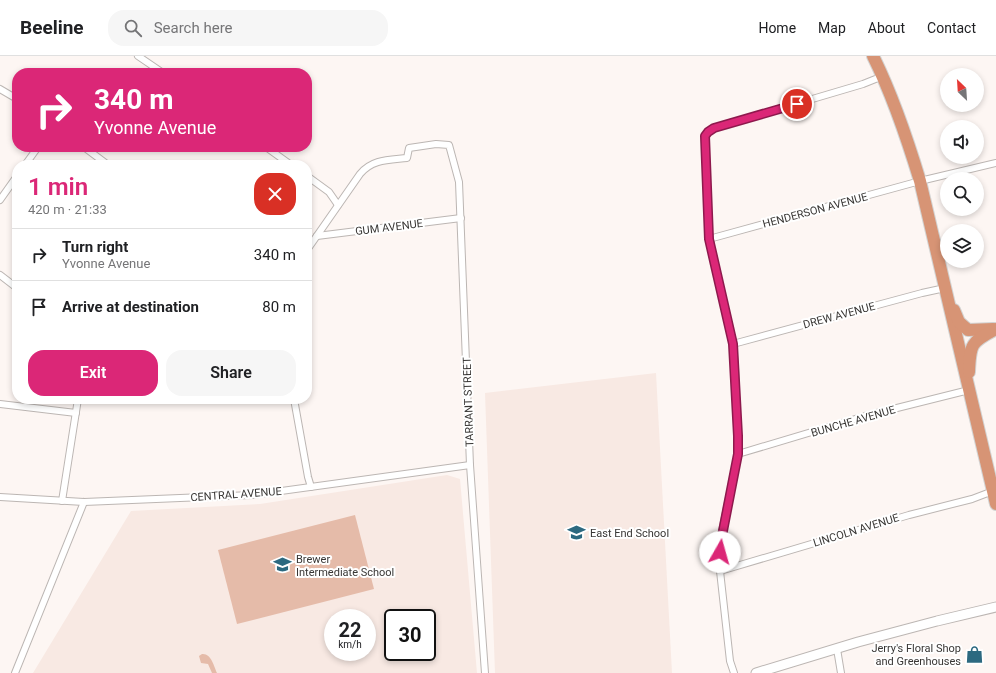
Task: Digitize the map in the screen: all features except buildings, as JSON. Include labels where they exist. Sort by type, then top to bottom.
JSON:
[{"type":"highway","points":[[872,56],[883,76],[920,181],[996,504]]},
{"type":"highway","points":[[946,291],[959,322],[968,330],[996,329]]},
{"type":"highway","points":[[968,388],[970,356],[973,344],[983,336],[996,329]]},
{"type":"main road","points":[[756,673],[924,624],[996,607]]},
{"type":"street","points":[[138,56],[156,68]]},
{"type":"street","points":[[734,673],[730,661],[720,571],[722,536],[738,454],[733,344],[709,239],[705,136],[714,128],[863,84],[883,76]]},
{"type":"street","points":[[0,89],[12,96]]},
{"type":"street","name":"TARRANT STREET","points":[[338,206],[360,174],[368,166],[377,162],[407,158],[409,148],[436,144],[449,145],[459,182],[470,465],[485,673]]},
{"type":"street","points":[[91,152],[101,160]]},
{"type":"street","points":[[273,152],[284,160]]},
{"type":"street","name":"HENDERSON AVENUE","points":[[709,239],[920,181],[996,163]]},
{"type":"street","points":[[312,180],[328,192],[338,206],[312,243]]},
{"type":"street","points":[[0,200],[12,183]]},
{"type":"street","name":"GUM AVENUE","points":[[317,236],[461,218]]},
{"type":"street","points":[[0,276],[12,284]]},
{"type":"street","name":"DREW AVENUE","points":[[733,344],[922,293],[946,291]]},
{"type":"street","name":"BUNCHE AVENUE","points":[[738,454],[865,416],[968,388]]},
{"type":"street","points":[[0,404],[76,413]]},
{"type":"street","points":[[62,501],[77,404]]},
{"type":"street","points":[[295,404],[311,487]]},
{"type":"street","name":"CENTRAL AVENUE","points":[[0,497],[84,502],[252,495],[470,465]]},
{"type":"street","name":"LINCOLN AVENUE","points":[[720,571],[908,515],[972,499],[993,491]]},
{"type":"street","points":[[15,673],[84,502]]},
{"type":"street","points":[[837,649],[841,673]]},
{"type":"shaded area","name":"East End School","points":[[656,373],[672,673],[495,673],[485,393]]},
{"type":"shaded area","name":"Brewer Intermediate School","points":[[447,475],[460,479],[477,673],[33,673],[131,511],[260,504]]},
{"type":"shaded area","points":[[355,515],[374,589],[237,624],[218,550]]},
{"type":"shaded area","points":[[205,654],[210,658],[217,673],[212,673],[208,664],[201,663],[199,656]]},
{"type":"place","name":"East End School","points":[[577,533]]},
{"type":"place","name":"Brewer Intermediate School","points":[[283,565]]},
{"type":"place","name":"Jerry's Floral Shop and Greenhouses","points":[[974,654]]},
{"type":"route","points":[[720,552],[738,454],[738,436],[733,344],[709,239],[704,141],[705,136],[710,129],[797,104]]}]
